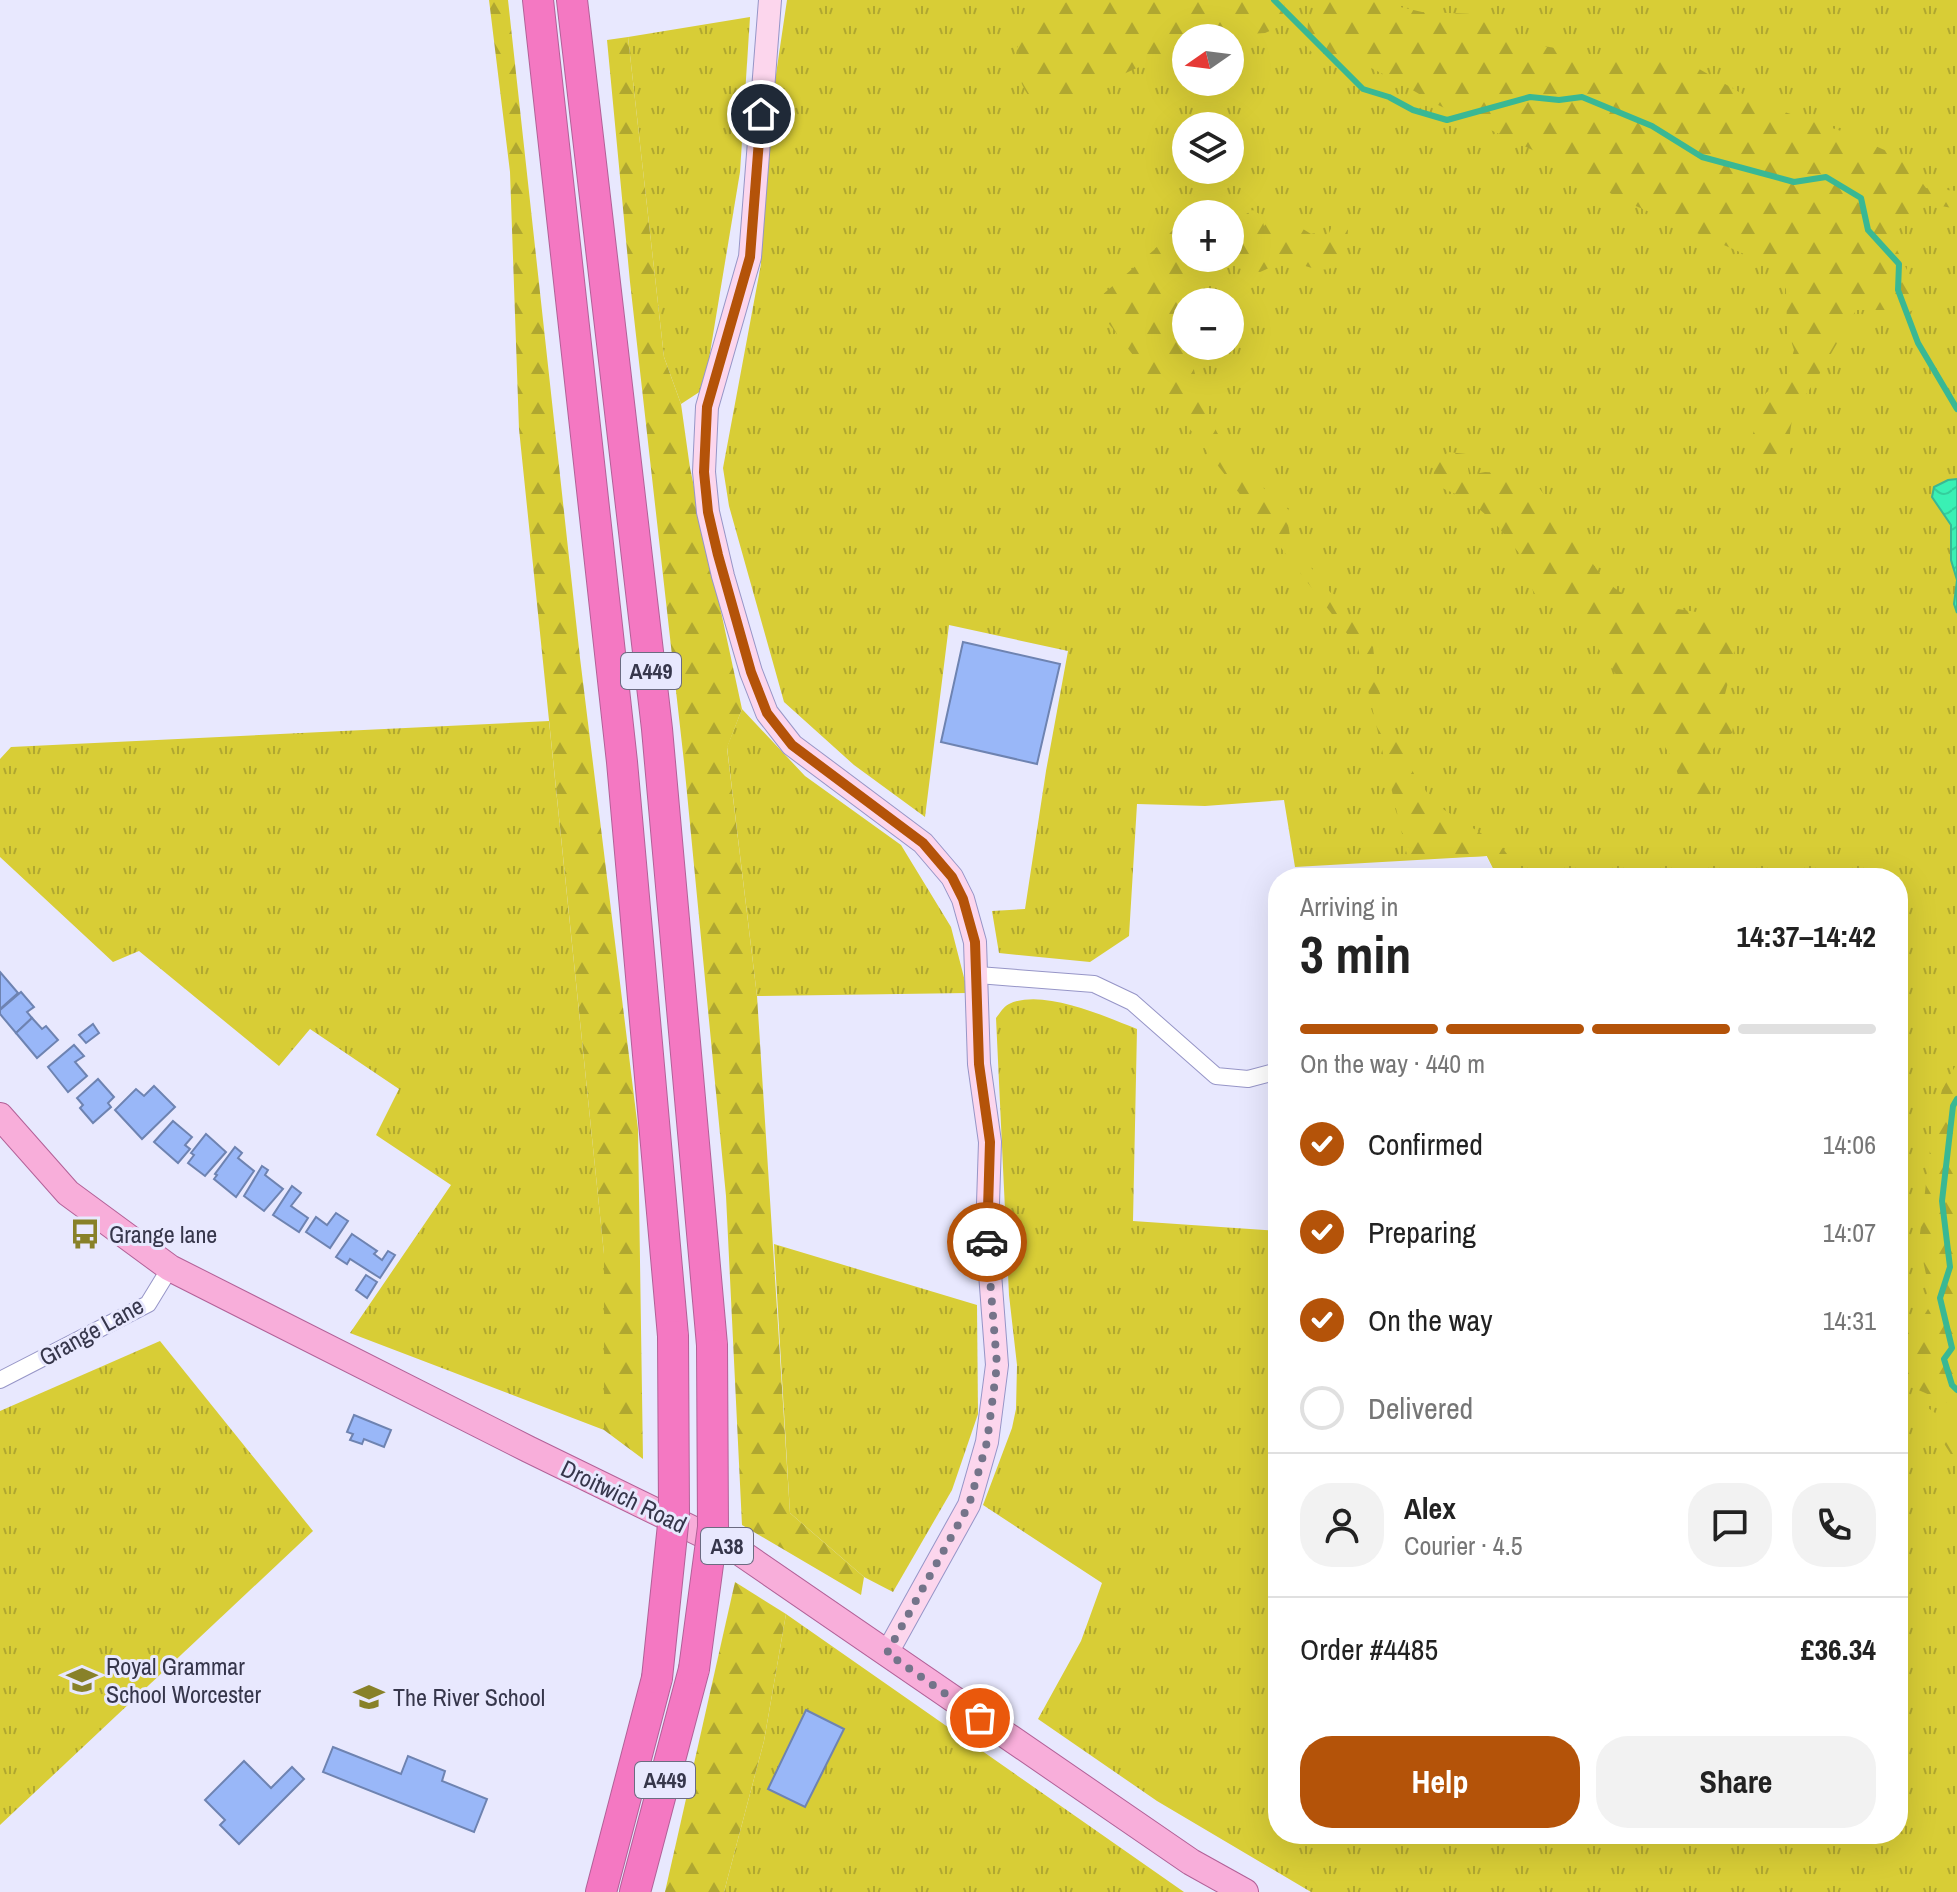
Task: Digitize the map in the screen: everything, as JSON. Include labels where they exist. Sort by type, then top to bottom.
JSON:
[{"type":"highway","name":"A449","points":[[538,0],[620,746],[673,1336],[674,1515],[657,1678],[601,1892]]},
{"type":"highway","name":"A449","points":[[572,0],[657,729],[712,1345],[713,1527],[694,1669],[635,1892]]},
{"type":"main road","name":"Droitwich Road","points":[[0,1116],[68,1193],[170,1268],[741,1553],[1231,1889]]},
{"type":"street","points":[[770,0],[750,257],[707,407],[704,472],[708,512],[751,672],[767,713],[792,745],[923,843],[939,859],[963,899],[975,942],[979,1064],[990,1142],[987,1234],[997,1365],[987,1442],[969,1505],[887,1653]]},
{"type":"street","points":[[978,975],[1094,984],[1132,1002],[1216,1076],[1248,1079],[1268,1074]]},
{"type":"street","name":"Grange Lane","points":[[0,1380],[148,1304],[170,1268]]},
{"type":"green space","points":[[489,0],[508,0],[580,658],[638,1129],[643,1459],[604,1430],[604,1254],[519,429],[510,172]]},
{"type":"green space","points":[[787,0],[1957,0],[1957,1892],[1311,1892],[1157,1801],[1038,1719],[1081,1641],[1102,1583],[983,1505],[1016,1409],[1017,1365],[1009,1295],[996,1018],[1009,1004],[1038,999],[1073,1006],[1137,1029],[1133,1221],[1268,1230],[1268,1844],[1908,1844],[1908,868],[1493,868],[1487,856],[1295,867],[1284,800],[1205,806],[1137,804],[1129,936],[1090,962],[999,953],[992,911],[1025,909],[1068,651],[949,625],[925,817],[854,765],[784,702],[729,506],[723,468],[761,264],[764,155]]},
{"type":"green space","points":[[1075,0],[1285,0],[1281,26],[1265,33],[1244,34],[1244,24],[1172,24],[1172,55],[1080,94],[1057,98],[1028,95],[1016,63],[1017,48],[1022,34],[1031,23],[1058,5]]},
{"type":"green space","points":[[1319,0],[1370,0],[1422,12],[1473,14],[1508,39],[1585,54],[1631,54],[1694,66],[1758,103],[1841,131],[1905,159],[1926,188],[1957,191],[1957,209],[1926,203],[1895,233],[1896,248],[1912,280],[1913,310],[1899,317],[1885,310],[1856,310],[1816,380],[1793,413],[1790,459],[1767,467],[1750,455],[1752,437],[1766,393],[1786,377],[1794,350],[1787,328],[1786,289],[1769,265],[1620,199],[1562,164],[1436,104],[1357,61],[1318,59],[1306,46],[1308,23]]},
{"type":"green space","points":[[750,17],[740,172],[704,389],[681,404],[664,357],[628,37]]},
{"type":"green space","points":[[628,37],[664,357],[681,404],[690,468],[742,709],[727,748],[757,996],[790,1513],[864,1577],[861,1595],[742,1525],[726,1196],[684,762],[630,282],[607,40]]},
{"type":"green space","points":[[1253,210],[1261,215],[1264,226],[1273,217],[1287,219],[1311,234],[1321,232],[1325,242],[1333,224],[1339,223],[1348,230],[1345,262],[1322,270],[1287,260],[1260,272],[1244,269],[1244,215]]},
{"type":"green space","points":[[1172,231],[1172,272],[1193,272],[1191,288],[1172,288],[1172,360],[1192,360],[1202,398],[1226,448],[1248,475],[1290,512],[1291,542],[1373,647],[1378,688],[1414,774],[1435,804],[1501,846],[1518,868],[1493,868],[1487,856],[1408,859],[1358,648],[1093,303]]},
{"type":"green space","points":[[1448,452],[1466,454],[1469,475],[1505,473],[1535,482],[1605,581],[1620,592],[1647,604],[1721,616],[1736,628],[1733,663],[1724,698],[1735,712],[1732,733],[1714,748],[1706,761],[1717,773],[1711,793],[1699,804],[1684,794],[1673,759],[1598,648],[1593,625],[1571,616],[1557,593],[1535,601],[1527,563],[1495,523],[1469,500],[1433,484],[1434,467]]},
{"type":"green space","points":[[742,709],[805,776],[901,845],[951,927],[968,993],[757,996],[727,747]]},
{"type":"green space","points":[[549,721],[604,1254],[604,1430],[350,1333],[451,1185],[376,1135],[399,1089],[310,1029],[279,1066],[139,951],[113,962],[0,857],[0,759],[11,747]]},
{"type":"green space","points":[[1957,1063],[1957,1407],[1908,1385],[1908,1326],[1918,1325],[1928,1309],[1929,1288],[1919,1242],[1933,1125],[1942,1090]]},
{"type":"green space","points":[[774,1244],[977,1305],[978,1414],[952,1490],[893,1592],[864,1577],[790,1513]]},
{"type":"green space","name":"Royal Grammar School Worcester","points":[[160,1341],[313,1531],[0,1825],[0,1411]]},
{"type":"green space","points":[[1914,1398],[1938,1415],[1957,1418],[1957,1464],[1933,1426],[1910,1404]]},
{"type":"green space","points":[[735,1582],[786,1614],[764,1741],[724,1892],[665,1892]]},
{"type":"green space","points":[[786,1614],[1184,1892],[724,1892],[764,1741]]},
{"type":"water","points":[[1957,479],[1957,580],[1951,560],[1951,525],[1932,497],[1934,487]]},
{"type":"water","points":[[1957,580],[1957,613],[1954,604]]},
{"type":"building","points":[[963,642],[1060,664],[1037,764],[941,742]]},
{"type":"building","points":[[0,972],[18,993],[0,1009]]},
{"type":"building","points":[[21,992],[34,1007],[27,1012],[32,1018],[16,1033],[0,1010]]},
{"type":"building","points":[[32,1018],[42,1029],[46,1026],[58,1040],[37,1058],[16,1033]]},
{"type":"building","points":[[93,1024],[99,1033],[86,1043],[79,1035]]},
{"type":"building","points":[[74,1045],[84,1056],[75,1062],[87,1076],[68,1092],[48,1067]]},
{"type":"building","points":[[98,1079],[114,1097],[108,1103],[111,1107],[93,1123],[80,1108],[83,1105],[77,1098]]},
{"type":"building","points":[[154,1086],[175,1107],[142,1139],[115,1110],[136,1089],[144,1096]]},
{"type":"building","points":[[173,1121],[192,1137],[185,1145],[190,1149],[178,1163],[154,1142]]},
{"type":"building","points":[[206,1134],[226,1152],[205,1176],[188,1163],[194,1155],[191,1153]]},
{"type":"building","points":[[235,1147],[242,1153],[238,1158],[254,1171],[236,1197],[214,1179]]},
{"type":"building","points":[[262,1166],[268,1170],[265,1175],[283,1189],[264,1211],[244,1196]]},
{"type":"building","points":[[292,1186],[301,1193],[291,1206],[308,1218],[299,1232],[273,1215]]},
{"type":"building","points":[[336,1213],[348,1221],[330,1248],[306,1232],[316,1217],[327,1225]]},
{"type":"building","points":[[352,1234],[377,1251],[374,1254],[382,1260],[388,1251],[395,1255],[380,1278],[350,1259],[347,1264],[336,1257]]},
{"type":"building","points":[[366,1275],[377,1282],[367,1298],[356,1290]]},
{"type":"building","points":[[354,1415],[391,1430],[384,1447],[364,1439],[362,1444],[350,1440],[353,1434],[347,1432]]},
{"type":"building","points":[[806,1710],[844,1729],[805,1807],[768,1789]]},
{"type":"building","points":[[333,1747],[401,1774],[408,1756],[445,1771],[442,1781],[487,1799],[474,1832],[323,1772]]},
{"type":"building","points":[[244,1761],[271,1788],[292,1767],[304,1779],[239,1844],[220,1825],[225,1820],[205,1800]]},
{"type":"waterway","points":[[1274,0],[1363,89],[1389,97],[1413,110],[1447,120],[1530,97],[1559,100],[1582,97],[1652,126],[1702,157],[1794,182],[1826,177],[1861,198],[1868,230],[1899,264],[1898,290],[1918,343],[1957,409]]},
{"type":"waterway","points":[[1957,1099],[1953,1106],[1942,1201],[1950,1267],[1940,1298],[1952,1348],[1944,1359],[1952,1385],[1957,1390]]},
{"type":"way so far","points":[[980,1718],[887,1653],[969,1505],[987,1442],[997,1365],[987,1242]]},
{"type":"place","name":"Grange lane","points":[[85,1234]]},
{"type":"place","name":"Royal Grammar School Worcester","points":[[82,1680]]},
{"type":"place","name":"The River School","points":[[369,1697]]},
{"type":"route","points":[[761,114],[750,257],[707,407],[704,472],[708,512],[751,672],[767,713],[792,745],[923,843],[952,877],[963,899],[975,942],[979,1064],[990,1142],[987,1242]]}]
